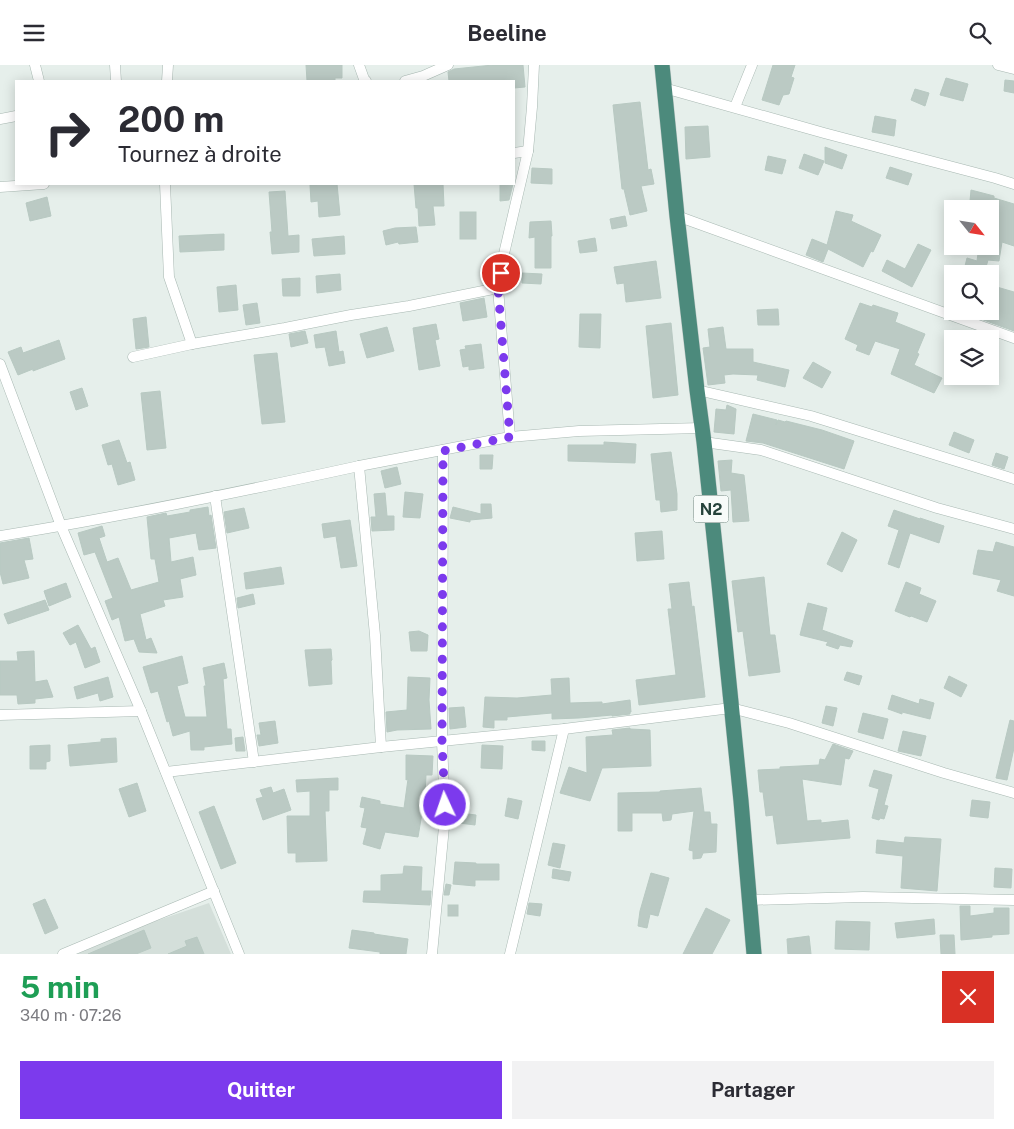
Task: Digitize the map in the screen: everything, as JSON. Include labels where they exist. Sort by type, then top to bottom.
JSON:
[{"type":"highway","name":"N2","points":[[662,65],[741,801],[754,954]]},
{"type":"street","points":[[36,65],[39,80]]},
{"type":"street","points":[[115,65],[116,80]]},
{"type":"street","points":[[168,65],[168,80]]},
{"type":"street","points":[[359,65],[365,80]]},
{"type":"street","points":[[408,80],[448,65]]},
{"type":"street","points":[[510,437],[498,288],[503,258],[528,151],[534,65]]},
{"type":"street","points":[[735,107],[752,65]]},
{"type":"street","points":[[998,65],[1014,69]]},
{"type":"street","points":[[664,88],[1014,184]]},
{"type":"street","points":[[0,119],[15,115]]},
{"type":"street","points":[[515,153],[528,151]]},
{"type":"street","points":[[0,187],[29,185]]},
{"type":"street","points":[[165,185],[169,277],[192,345]]},
{"type":"street","points":[[677,216],[1014,338]]},
{"type":"street","points":[[132,357],[498,288]]},
{"type":"street","points":[[0,364],[61,527],[142,711],[239,954]]},
{"type":"street","points":[[697,390],[810,416],[1014,479]]},
{"type":"street","points":[[0,536],[61,527],[510,437],[579,431],[703,435],[761,451],[937,508],[1014,529]]},
{"type":"street","points":[[432,954],[445,816],[442,741],[443,451]]},
{"type":"street","points":[[359,466],[374,635],[381,747]]},
{"type":"street","points":[[215,496],[254,762]]},
{"type":"street","points":[[166,772],[381,747],[564,729],[731,708],[789,723],[944,773],[1014,793]]},
{"type":"street","points":[[0,715],[142,711]]},
{"type":"street","points":[[510,954],[564,729]]},
{"type":"street","points":[[63,954],[214,891]]},
{"type":"street","points":[[749,900],[863,897],[1014,901]]},
{"type":"shaded area","points":[[209,903],[231,954],[77,954],[147,924]]},
{"type":"building","points":[[306,65],[342,65],[342,78],[335,78],[335,80],[307,80]]},
{"type":"building","points":[[493,65],[523,65],[525,87],[515,88],[515,80],[449,80],[448,72],[454,69]]},
{"type":"building","points":[[773,65],[795,65],[791,77],[794,78],[789,94],[783,95],[779,105],[762,100]]},
{"type":"building","points":[[946,78],[968,84],[963,101],[940,95]]},
{"type":"building","points":[[1005,80],[1014,81],[1014,93],[1004,91]]},
{"type":"building","points":[[915,89],[929,93],[925,106],[911,100]]},
{"type":"building","points":[[640,102],[648,170],[651,169],[654,184],[641,186],[647,211],[630,215],[624,189],[622,189],[613,105]]},
{"type":"building","points":[[875,116],[896,120],[894,136],[872,132]]},
{"type":"building","points":[[708,126],[710,157],[686,159],[685,127]]},
{"type":"building","points":[[825,147],[847,155],[842,169],[825,163]]},
{"type":"building","points":[[804,154],[824,161],[818,175],[799,168]]},
{"type":"building","points":[[768,156],[786,160],[782,174],[765,170]]},
{"type":"building","points":[[890,167],[912,174],[908,185],[886,178]]},
{"type":"building","points":[[532,168],[552,169],[552,184],[531,183]]},
{"type":"building","points":[[310,185],[337,185],[340,215],[319,217],[318,201],[311,202]]},
{"type":"building","points":[[414,185],[443,185],[444,206],[433,206],[435,225],[419,226],[418,208],[416,208]]},
{"type":"building","points":[[500,185],[513,185],[509,200],[500,201]]},
{"type":"building","points":[[971,190],[1014,204],[1014,246],[1002,242],[999,261],[988,260],[987,265],[965,265],[967,258],[977,261],[978,255],[999,255],[999,200],[970,200]]},
{"type":"building","points":[[285,191],[288,236],[299,235],[299,252],[272,254],[269,192]]},
{"type":"building","points":[[47,197],[51,216],[30,221],[26,203]]},
{"type":"building","points":[[836,211],[853,215],[851,221],[881,235],[863,267],[828,249],[823,262],[806,255],[812,239],[827,245]]},
{"type":"building","points":[[460,212],[476,212],[476,239],[460,239]]},
{"type":"building","points":[[625,216],[627,226],[612,229],[610,219]]},
{"type":"building","points":[[551,221],[551,268],[535,268],[535,237],[529,238],[530,222]]},
{"type":"building","points":[[416,227],[418,242],[399,244],[398,242],[386,245],[383,231],[395,228]]},
{"type":"building","points":[[224,234],[224,250],[180,252],[179,236]]},
{"type":"building","points":[[344,236],[345,254],[314,256],[312,239]]},
{"type":"building","points":[[595,238],[597,251],[580,253],[578,241]]},
{"type":"building","points":[[918,244],[931,250],[912,287],[882,271],[887,260],[905,269]]},
{"type":"building","points":[[656,261],[661,298],[626,302],[624,283],[617,284],[614,267]]},
{"type":"building","points":[[522,273],[542,274],[541,284],[522,283]]},
{"type":"building","points":[[340,274],[341,290],[317,293],[316,276]]},
{"type":"building","points":[[300,278],[300,296],[283,296],[282,279]]},
{"type":"building","points":[[236,285],[238,310],[219,312],[217,287]]},
{"type":"building","points":[[999,288],[1014,292],[1014,331],[984,320],[999,320]]},
{"type":"building","points":[[484,298],[487,317],[463,321],[460,303]]},
{"type":"building","points":[[257,303],[260,323],[246,325],[243,305]]},
{"type":"building","points":[[860,303],[898,313],[895,322],[925,334],[914,365],[942,378],[934,393],[891,374],[900,349],[875,341],[869,355],[856,350],[858,345],[845,339]]},
{"type":"building","points":[[778,309],[779,325],[758,325],[757,310]]},
{"type":"building","points":[[580,314],[601,314],[600,348],[579,347]]},
{"type":"building","points":[[146,317],[149,347],[136,349],[133,319]]},
{"type":"building","points":[[671,323],[678,395],[653,398],[646,326]]},
{"type":"building","points":[[436,324],[439,339],[435,340],[440,366],[419,370],[413,328]]},
{"type":"building","points":[[387,327],[394,351],[367,358],[360,334]]},
{"type":"building","points":[[723,327],[726,349],[753,349],[753,362],[789,370],[785,387],[757,380],[758,375],[733,374],[724,375],[725,383],[708,385],[703,348],[710,347],[708,329]]},
{"type":"building","points":[[305,331],[308,343],[291,347],[289,334]]},
{"type":"building","points":[[336,331],[339,352],[343,351],[345,363],[329,366],[325,347],[316,348],[314,335]]},
{"type":"building","points":[[59,340],[65,359],[18,375],[8,352],[21,347],[23,353]]},
{"type":"building","points":[[481,344],[484,368],[469,370],[469,366],[463,367],[460,350],[466,349],[465,346]]},
{"type":"building","points":[[277,353],[285,422],[262,424],[254,355]]},
{"type":"building","points":[[813,362],[831,372],[822,388],[803,378]]},
{"type":"building","points":[[82,388],[88,406],[76,410],[70,392]]},
{"type":"building","points":[[160,391],[166,448],[147,450],[141,393]]},
{"type":"building","points":[[727,405],[736,409],[734,434],[714,432],[716,409],[726,410]]},
{"type":"building","points":[[753,414],[777,420],[776,425],[778,420],[786,421],[822,430],[854,441],[844,469],[763,443],[746,441]]},
{"type":"building","points":[[954,432],[974,440],[969,453],[949,445]]},
{"type":"building","points":[[119,440],[127,463],[130,462],[135,480],[118,485],[112,464],[108,465],[102,445]]},
{"type":"building","points":[[604,442],[636,444],[635,463],[568,461],[568,445],[604,445]]},
{"type":"building","points":[[671,452],[677,494],[677,510],[661,512],[660,500],[656,500],[651,454]]},
{"type":"building","points":[[996,453],[1008,457],[1004,469],[992,465]]},
{"type":"building","points":[[480,455],[493,455],[492,469],[480,469]]},
{"type":"building","points":[[732,460],[731,473],[744,475],[749,521],[733,522],[731,490],[721,491],[718,461]]},
{"type":"building","points":[[397,467],[401,484],[385,488],[381,471]]},
{"type":"building","points":[[405,492],[423,494],[420,518],[403,517]]},
{"type":"building","points":[[385,493],[387,516],[394,516],[394,530],[372,531],[371,517],[376,517],[374,494]]},
{"type":"building","points":[[481,504],[491,504],[492,518],[470,520],[470,522],[450,518],[453,507],[481,514]]},
{"type":"building","points":[[208,507],[216,548],[199,550],[196,533],[169,538],[171,562],[193,557],[196,575],[180,579],[183,597],[163,600],[165,606],[140,614],[146,640],[151,638],[157,653],[139,652],[134,639],[125,641],[119,617],[112,620],[105,601],[113,598],[95,552],[84,555],[78,533],[102,526],[105,536],[99,538],[107,562],[118,558],[131,590],[159,582],[155,559],[151,559],[147,517],[166,513],[167,516]]},
{"type":"building","points":[[244,508],[249,528],[227,533],[224,512]]},
{"type":"building","points":[[894,510],[944,526],[939,543],[910,533],[899,568],[888,564],[899,530],[888,526]]},
{"type":"building","points":[[350,520],[357,566],[341,568],[336,536],[324,538],[322,524]]},
{"type":"building","points":[[662,531],[664,559],[637,561],[635,533]]},
{"type":"building","points":[[842,532],[857,540],[842,572],[827,564]]},
{"type":"building","points":[[29,538],[33,559],[24,560],[29,578],[3,584],[0,572],[0,543]]},
{"type":"building","points":[[996,542],[1014,547],[1014,596],[997,591],[1001,580],[973,574],[978,550],[993,552]]},
{"type":"building","points":[[281,567],[284,584],[246,589],[244,573]]},
{"type":"building","points":[[764,577],[770,635],[775,635],[780,672],[749,676],[743,631],[738,632],[732,581]]},
{"type":"building","points":[[689,582],[692,607],[694,606],[705,697],[639,705],[636,680],[676,675],[668,609],[672,609],[669,584]]},
{"type":"building","points":[[906,582],[921,588],[919,594],[936,601],[927,622],[895,611]]},
{"type":"building","points":[[66,583],[71,597],[49,606],[44,591]]},
{"type":"building","points":[[253,594],[255,604],[238,608],[237,598]]},
{"type":"building","points":[[45,600],[49,610],[8,624],[4,614]]},
{"type":"building","points":[[808,603],[827,608],[822,630],[853,641],[851,647],[840,645],[838,649],[826,645],[828,642],[800,635]]},
{"type":"building","points":[[78,625],[91,649],[95,647],[100,662],[85,668],[76,642],[70,645],[63,633]]},
{"type":"building","points":[[419,631],[428,635],[427,651],[411,651],[409,632]]},
{"type":"building","points":[[331,649],[332,684],[309,686],[305,650]]},
{"type":"building","points":[[34,651],[35,682],[47,680],[53,697],[35,699],[35,703],[18,704],[17,695],[0,695],[0,661],[18,661],[17,652]]},
{"type":"building","points":[[182,656],[188,683],[177,686],[185,717],[207,717],[204,686],[206,686],[203,668],[224,663],[227,678],[223,679],[227,729],[231,729],[232,744],[204,747],[204,750],[191,750],[190,731],[173,736],[158,691],[151,693],[143,667]]},
{"type":"building","points":[[847,672],[862,676],[859,685],[844,680]]},
{"type":"building","points":[[949,676],[967,685],[961,697],[944,688]]},
{"type":"building","points":[[108,677],[113,697],[100,701],[98,693],[77,699],[74,687]]},
{"type":"building","points":[[408,677],[430,678],[431,729],[387,732],[386,712],[407,710]]},
{"type":"building","points":[[569,678],[570,703],[602,702],[602,704],[630,700],[630,714],[552,719],[552,713],[507,717],[507,720],[494,720],[494,728],[483,727],[485,697],[517,698],[552,695],[551,679]]},
{"type":"building","points":[[892,695],[919,704],[920,699],[934,703],[930,719],[902,712],[902,714],[888,709]]},
{"type":"building","points":[[826,706],[837,708],[833,726],[822,723]]},
{"type":"building","points":[[464,707],[466,727],[450,729],[449,708]]},
{"type":"building","points":[[863,713],[888,719],[883,739],[858,732]]},
{"type":"building","points":[[1010,720],[1014,721],[1014,748],[1007,780],[996,778]]},
{"type":"building","points":[[275,721],[278,743],[259,746],[257,735],[261,735],[259,723]]},
{"type":"building","points":[[630,728],[650,730],[651,766],[602,768],[590,801],[560,793],[569,767],[587,773],[586,737],[613,735],[612,730]]},
{"type":"building","points":[[903,731],[926,736],[921,756],[898,751]]},
{"type":"building","points":[[243,737],[245,751],[236,751],[235,738]]},
{"type":"building","points":[[116,738],[117,762],[70,766],[68,745],[101,742],[101,739]]},
{"type":"building","points":[[532,741],[545,741],[545,751],[532,750]]},
{"type":"building","points":[[833,744],[853,751],[849,759],[845,758],[841,785],[802,779],[807,821],[821,820],[821,823],[848,820],[850,838],[777,844],[773,815],[766,816],[763,792],[760,792],[758,770],[819,765],[820,759],[825,760]]},
{"type":"building","points":[[50,745],[50,761],[46,762],[46,769],[30,769],[30,746]]},
{"type":"building","points":[[482,745],[503,746],[502,769],[481,768]]},
{"type":"building","points":[[406,755],[433,756],[432,775],[426,775],[425,795],[429,795],[428,808],[423,807],[418,837],[385,832],[380,849],[363,844],[367,828],[361,827],[365,808],[360,807],[362,797],[380,801],[380,804],[404,808],[408,779],[406,780]]},
{"type":"building","points":[[874,770],[892,775],[884,805],[888,806],[884,819],[880,818],[879,820],[872,818],[879,789],[869,786]]},
{"type":"building","points":[[338,778],[338,790],[329,790],[329,811],[325,811],[327,861],[296,862],[296,853],[288,853],[287,816],[310,816],[310,791],[297,792],[296,780]]},
{"type":"building","points":[[137,783],[146,811],[129,817],[119,789]]},
{"type":"building","points":[[271,787],[273,793],[284,789],[291,810],[263,820],[256,799],[263,797],[260,790]]},
{"type":"building","points":[[701,788],[704,812],[710,812],[711,824],[717,824],[716,852],[703,853],[701,858],[693,859],[693,851],[689,850],[694,811],[672,814],[671,820],[663,821],[662,813],[632,813],[632,831],[618,831],[618,793],[660,792]]},
{"type":"building","points":[[508,798],[522,801],[518,819],[505,816]]},
{"type":"building","points":[[972,800],[990,802],[988,818],[970,816]]},
{"type":"building","points":[[214,806],[236,863],[221,869],[199,812]]},
{"type":"building","points":[[452,812],[476,815],[475,825],[451,822]]},
{"type":"building","points":[[905,837],[941,839],[937,891],[901,888],[903,856],[876,853],[877,840],[904,843]]},
{"type":"building","points":[[553,843],[565,845],[560,868],[548,865]]},
{"type":"building","points":[[455,862],[499,864],[499,880],[475,880],[475,886],[453,884]]},
{"type":"building","points":[[404,866],[422,867],[421,891],[431,891],[430,905],[363,902],[364,891],[381,891],[381,875],[403,874]]},
{"type":"building","points":[[995,868],[1012,869],[1011,888],[994,887]]},
{"type":"building","points":[[553,869],[571,872],[569,881],[552,878]]},
{"type":"building","points":[[651,873],[669,878],[658,916],[650,914],[647,928],[638,926],[640,911]]},
{"type":"building","points":[[446,884],[451,885],[449,895],[444,895]]},
{"type":"building","points":[[45,899],[58,928],[45,934],[33,904]]},
{"type":"building","points":[[529,903],[542,904],[540,916],[527,914]]},
{"type":"building","points":[[448,905],[458,905],[458,916],[448,916]]},
{"type":"building","points":[[960,906],[970,906],[970,916],[994,913],[994,908],[1009,908],[1009,934],[961,940]]},
{"type":"building","points":[[706,908],[730,920],[712,954],[683,954]]},
{"type":"building","points":[[934,919],[935,934],[897,938],[895,923]]},
{"type":"building","points":[[836,921],[870,922],[869,950],[835,949]]},
{"type":"building","points":[[144,930],[151,948],[136,954],[88,954]]},
{"type":"building","points":[[352,930],[408,939],[406,954],[380,954],[380,952],[349,948]]},
{"type":"building","points":[[940,935],[954,935],[955,954],[941,954]]},
{"type":"building","points":[[809,936],[811,954],[788,954],[787,939]]},
{"type":"building","points":[[197,937],[204,954],[168,954],[187,946],[185,941]]},
{"type":"route","points":[[445,805],[442,741],[443,451],[510,437],[498,288],[501,273]]}]
